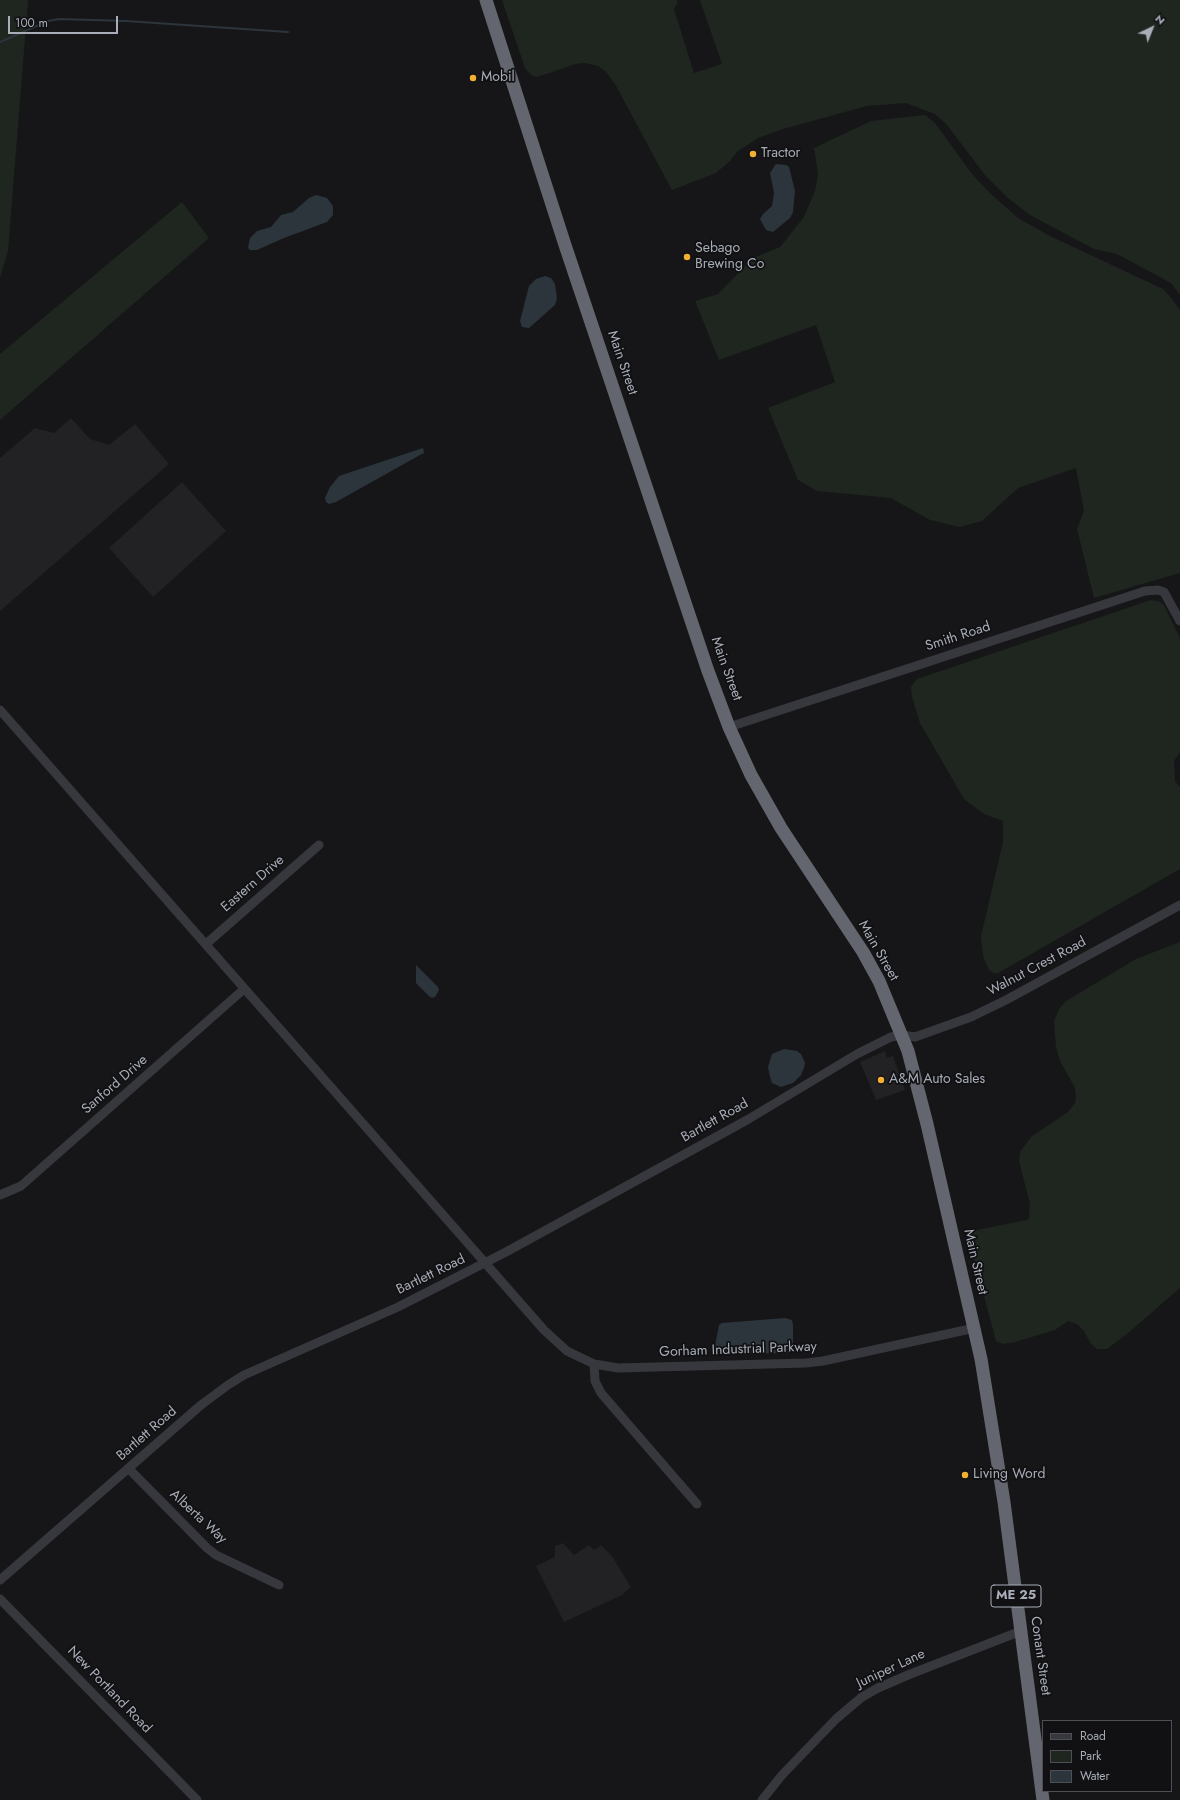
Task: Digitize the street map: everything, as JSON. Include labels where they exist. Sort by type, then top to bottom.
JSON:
[{"type":"highway","name":"Main Street","points":[[486,0],[565,245],[708,670],[729,727],[751,775],[781,828],[863,952],[879,981],[902,1035],[918,1089],[974,1328]]},
{"type":"highway","name":"Conant Street","points":[[974,1328],[987,1393],[1043,1800]]},
{"type":"street","name":"Smith Road","points":[[729,727],[1145,591],[1158,590],[1164,592],[1180,621]]},
{"type":"street","name":"Gorham Industrial Parkway","points":[[0,710],[485,1263],[554,1341],[567,1351],[594,1364],[618,1368],[812,1362],[974,1328]]},
{"type":"street","name":"Eastern Drive","points":[[206,944],[319,845]]},
{"type":"street","name":"Walnut Crest Road","points":[[902,1035],[915,1037],[967,1018],[994,1006],[1180,905]]},
{"type":"street","name":"Sanford Drive","points":[[0,1195],[21,1186],[244,989]]},
{"type":"street","name":"Bartlett Road","points":[[0,1580],[201,1405],[244,1375],[409,1302],[485,1263],[570,1218],[747,1120],[857,1054],[891,1037],[902,1035]]},
{"type":"street","points":[[594,1364],[595,1381],[601,1393],[697,1504]]},
{"type":"street","name":"Alberta Way","points":[[129,1469],[207,1548],[216,1555],[279,1585]]},
{"type":"street","name":"New Portland Road","points":[[0,1599],[197,1800]]},
{"type":"street","name":"Juniper Lane","points":[[762,1800],[782,1775],[836,1719],[862,1697],[878,1688],[908,1675],[1020,1631]]},
{"type":"shaded area","points":[[71,418],[90,439],[109,445],[135,424],[169,464],[0,611],[0,458],[35,428],[54,433]]},
{"type":"shaded area","points":[[182,482],[226,531],[153,597],[109,548]]},
{"type":"shaded area","points":[[885,1051],[887,1058],[893,1056],[905,1090],[876,1100],[860,1062]]},
{"type":"shaded area","points":[[563,1543],[574,1555],[589,1545],[594,1550],[601,1545],[612,1556],[631,1587],[622,1595],[564,1622],[536,1566],[555,1557],[555,1546]]},
{"type":"green space","points":[[0,0],[28,0],[8,251],[0,278]]},
{"type":"green space","points":[[502,0],[677,0],[678,2],[674,9],[694,73],[722,64],[700,0],[1180,0],[1180,295],[1171,283],[1117,254],[1094,249],[1030,215],[1008,198],[985,175],[947,125],[935,114],[906,103],[867,106],[783,129],[758,138],[738,151],[730,161],[716,173],[672,190],[615,84],[606,72],[598,66],[585,63],[575,64],[536,77],[531,75],[525,68]]},
{"type":"green space","points":[[925,115],[935,123],[972,174],[990,193],[1018,218],[1048,235],[1163,289],[1180,310],[1180,573],[1094,598],[1077,529],[1084,511],[1076,468],[1018,488],[982,521],[959,527],[930,520],[891,498],[817,491],[798,480],[768,408],[835,382],[816,325],[719,360],[695,301],[718,294],[753,258],[780,247],[804,217],[815,191],[818,174],[814,148],[871,121]]},
{"type":"green space","points":[[182,202],[209,238],[0,420],[0,354]]},
{"type":"green space","points":[[1151,600],[1158,601],[1164,605],[1180,638],[1180,752],[1174,761],[1175,781],[1180,787],[1180,869],[998,973],[993,973],[989,970],[983,956],[981,936],[1003,842],[1003,821],[984,814],[964,799],[920,723],[912,697],[911,687],[917,679]]},
{"type":"green space","points":[[1180,942],[1180,1288],[1127,1334],[1107,1349],[1097,1349],[1091,1344],[1084,1331],[1077,1324],[1068,1321],[1055,1330],[1015,1342],[1003,1344],[996,1341],[967,1232],[1027,1220],[1029,1218],[1030,1204],[1019,1161],[1020,1152],[1031,1137],[1068,1112],[1075,1103],[1076,1097],[1075,1088],[1060,1061],[1056,1047],[1054,1021],[1059,1009],[1066,1001],[1136,959]]},
{"type":"water","points":[[776,164],[786,165],[789,167],[795,191],[793,212],[790,218],[773,232],[766,230],[760,219],[772,206],[774,193],[770,173]]},
{"type":"water","points":[[316,195],[327,198],[333,206],[333,215],[327,222],[257,250],[250,250],[248,248],[250,238],[257,231],[271,227],[281,215],[293,212],[309,198]]},
{"type":"water","points":[[545,276],[551,278],[555,284],[557,298],[555,305],[529,328],[522,327],[520,321],[529,286],[536,279]]},
{"type":"water","points":[[423,448],[424,453],[336,502],[329,504],[326,502],[325,498],[330,487],[339,476]]},
{"type":"water","points":[[416,965],[438,987],[439,990],[435,997],[432,998],[429,996],[416,983]]},
{"type":"water","points":[[784,1049],[797,1051],[801,1054],[805,1063],[801,1075],[793,1083],[781,1087],[772,1083],[768,1067],[772,1054]]},
{"type":"water","points":[[785,1318],[792,1320],[793,1325],[793,1350],[791,1353],[720,1354],[714,1351],[719,1325],[722,1323]]},
{"type":"waterway","points":[[0,42],[48,21],[59,19],[126,21],[288,32]]},
{"type":"place","name":"Mobil","points":[[473,78]]},
{"type":"place","name":"Tractor","points":[[753,154]]},
{"type":"place","name":"Sebago Brewing Co","points":[[687,257]]},
{"type":"place","name":"A&M Auto Sales","points":[[881,1080]]},
{"type":"place","name":"Living Word","points":[[965,1475]]}]
